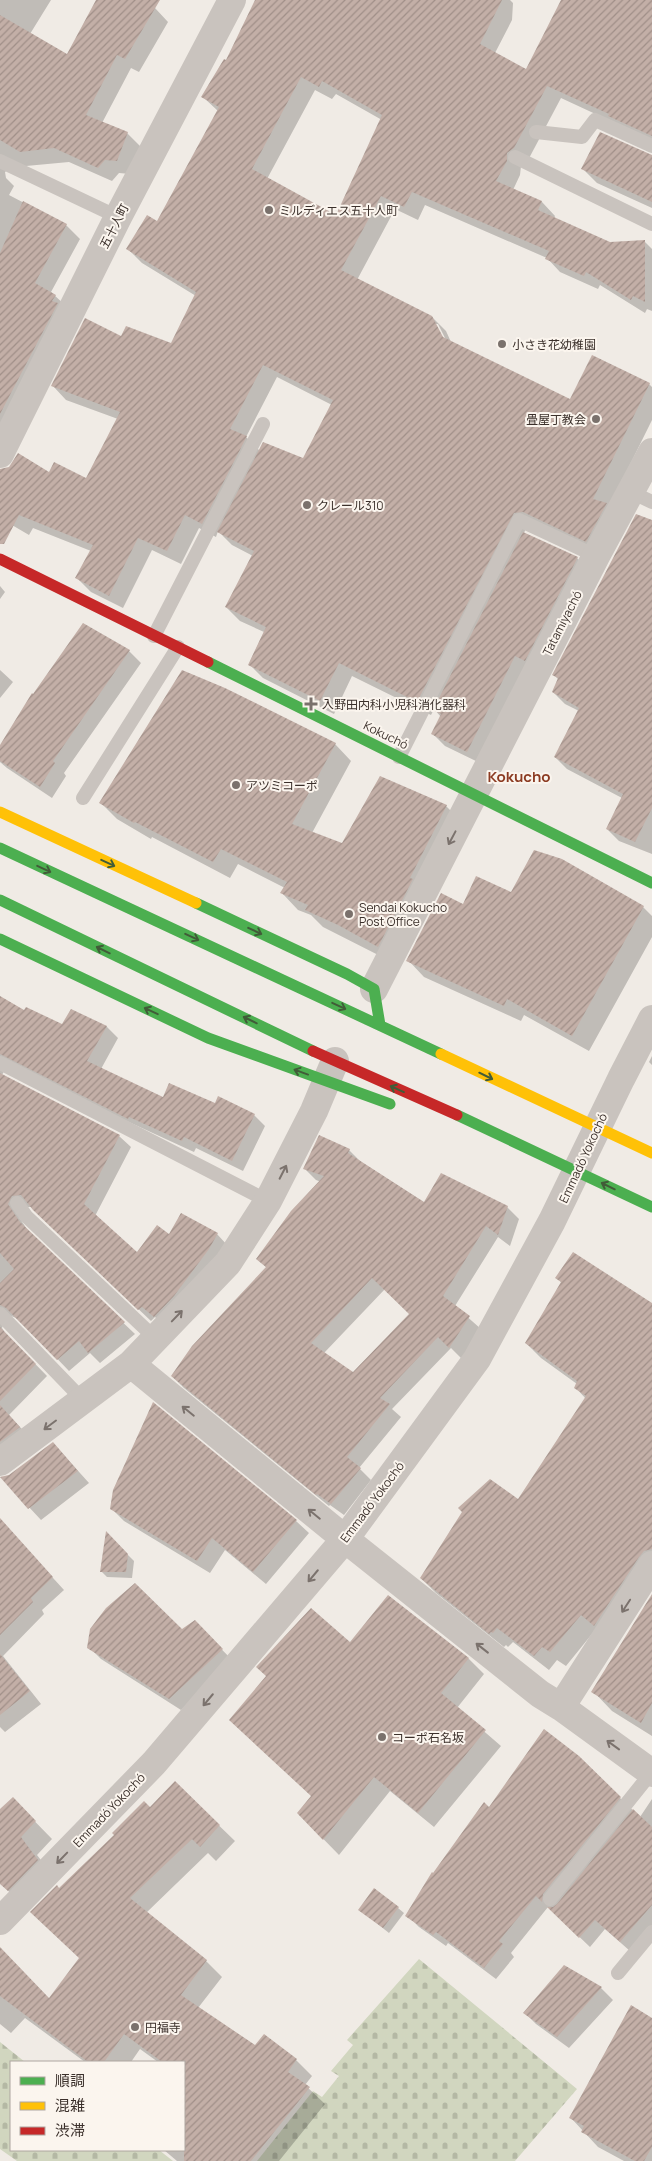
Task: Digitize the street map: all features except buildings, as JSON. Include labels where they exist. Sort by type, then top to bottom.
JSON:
[{"type":"street","name":"五十人町","points":[[0,454],[118,218],[232,0]]},
{"type":"street","name":"Tatamiyachó","points":[[374,989],[596,556],[642,497],[652,452]]},
{"type":"street","name":"Kokuchó","points":[[0,559],[652,883]]},
{"type":"street","points":[[0,812],[338,970],[374,989],[380,1025]]},
{"type":"street","points":[[0,848],[652,1153]]},
{"type":"street","points":[[0,900],[398,1106]]},
{"type":"street","points":[[0,939],[208,1038],[330,1071],[449,1112],[652,1207]]},
{"type":"street","name":"Emmadó Yokochó","points":[[0,1921],[154,1763],[345,1539],[477,1359],[552,1221],[652,1019]]},
{"type":"street","points":[[0,1462],[131,1364],[228,1263],[268,1201],[314,1111],[330,1071]]},
{"type":"street","points":[[414,1108],[449,1112]]},
{"type":"street","points":[[131,1364],[345,1539],[540,1694],[562,1707],[652,1773]]},
{"type":"street","points":[[562,1707],[652,1565]]},
{"type":"lane","points":[[536,132],[582,137],[595,120],[652,146]]},
{"type":"lane","points":[[515,157],[652,224]]},
{"type":"lane","points":[[0,161],[118,218]]},
{"type":"lane","points":[[154,636],[262,424]]},
{"type":"lane","points":[[399,757],[519,520],[596,556]]},
{"type":"lane","points":[[82,798],[178,647]]},
{"type":"lane","points":[[0,1063],[268,1201]]},
{"type":"lane","points":[[17,1203],[26,1216],[155,1338]]},
{"type":"lane","points":[[0,1314],[83,1400]]},
{"type":"lane","points":[[550,1899],[652,1773]]},
{"type":"lane","points":[[618,1973],[652,1932]]},
{"type":"green space","points":[[419,1959],[577,2089],[515,2161],[257,2161],[313,2091],[322,2097],[339,2076],[331,2071],[353,2045],[347,2040]]},
{"type":"green space","points":[[0,2042],[24,2061],[10,2061],[10,2151],[160,2151],[173,2161],[17,2161],[0,2149]]},
{"type":"traffic: fast","points":[[208,662],[652,883]]},
{"type":"traffic: fast","points":[[0,848],[441,1054]]},
{"type":"traffic: fast","points":[[0,900],[313,1051]]},
{"type":"traffic: fast","points":[[196,903],[347,974],[374,989],[380,1025]]},
{"type":"traffic: fast","points":[[0,939],[208,1038],[390,1104]]},
{"type":"traffic: fast","points":[[457,1115],[652,1207]]},
{"type":"traffic: slow","points":[[0,812],[196,903]]},
{"type":"traffic: slow","points":[[441,1054],[652,1153]]},
{"type":"traffic: jam","points":[[0,559],[208,662]]},
{"type":"traffic: jam","points":[[313,1051],[457,1115]]},
{"type":"place","name":"ミルディエス五十人町","points":[[269,210]]},
{"type":"place","name":"小さき花幼稚園","points":[[502,344]]},
{"type":"place","name":"畳屋丁教会","points":[[596,419]]},
{"type":"place","name":"クレール310","points":[[307,505]]},
{"type":"place","name":"入野田内科小児科消化器科","points":[[311,704]]},
{"type":"place","name":"アツミコーポ","points":[[236,785]]},
{"type":"place","name":"Sendai Kokucho Post Office","points":[[349,914]]},
{"type":"place","name":"コーポ石名坂","points":[[382,1737]]},
{"type":"place","name":"円福寺","points":[[135,2027]]},
{"type":"district","name":"Kokucho","points":[[519,776]]}]
